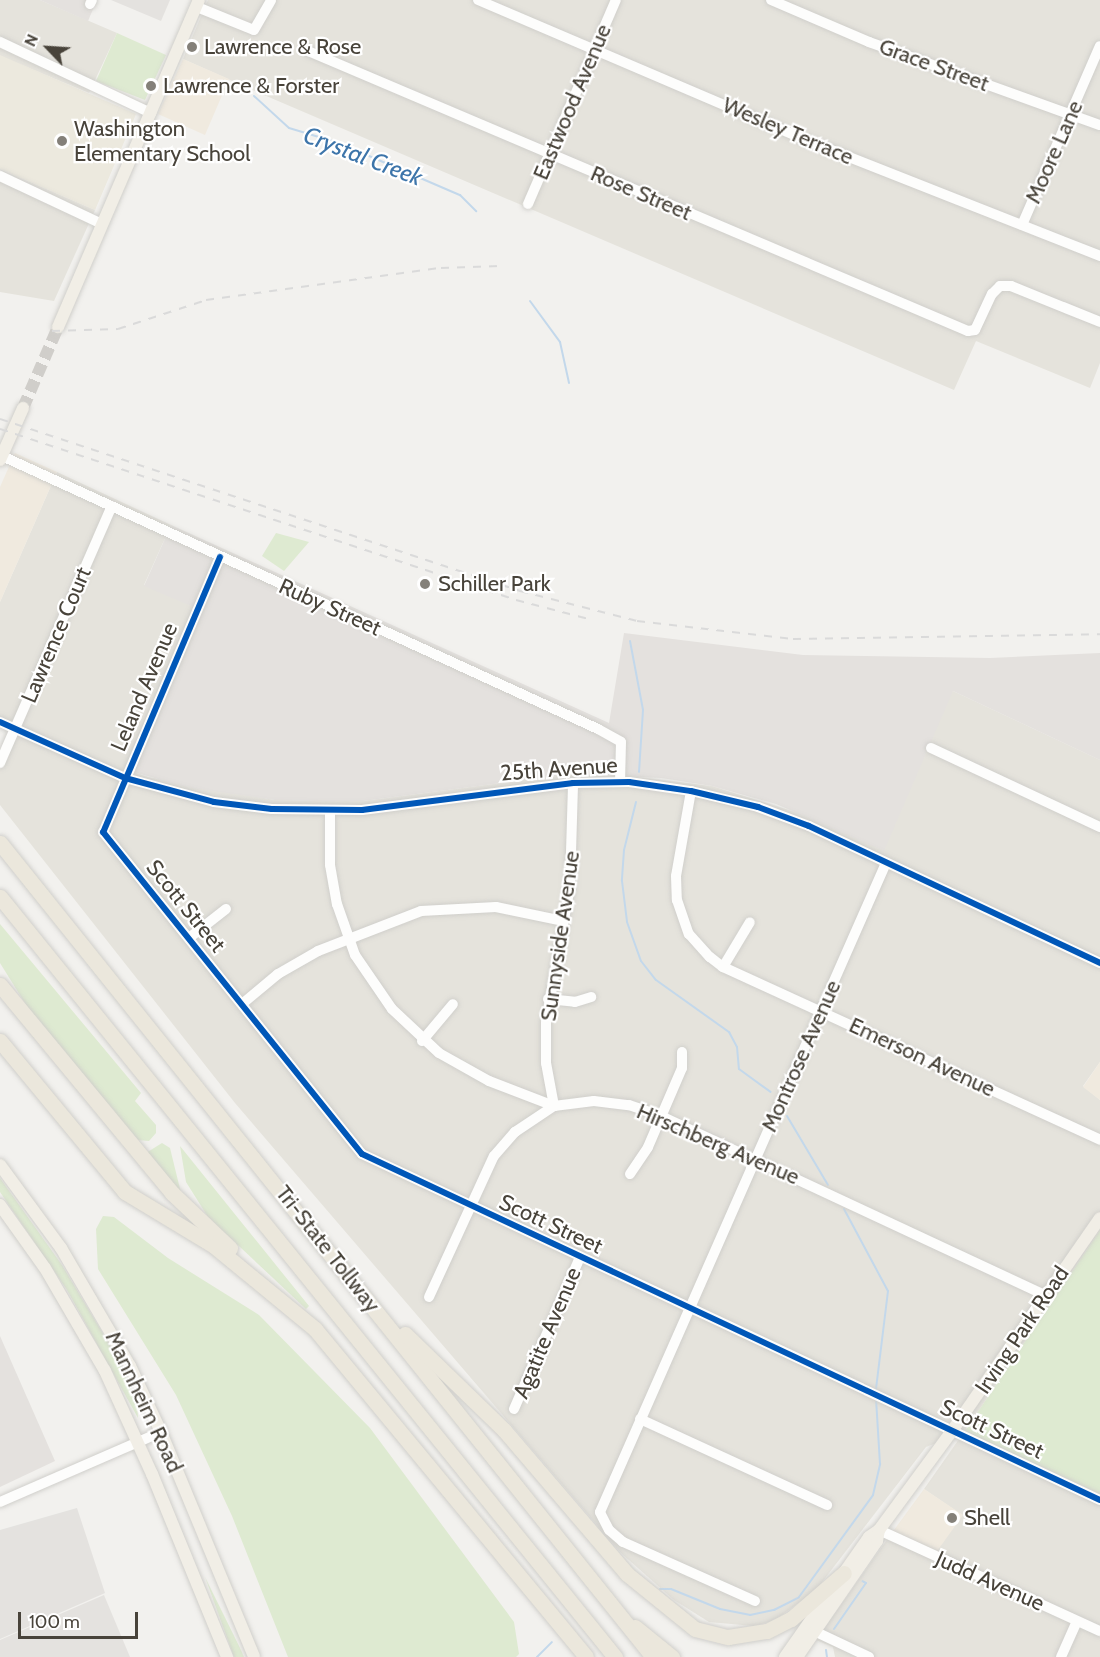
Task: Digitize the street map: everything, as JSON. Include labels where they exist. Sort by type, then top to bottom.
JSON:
[{"type":"highway","name":"Tri-State Tollway","points":[[0,843],[369,1300],[653,1657]]},
{"type":"highway","name":"Tri-State Tollway","points":[[0,897],[615,1657]]},
{"type":"highway","points":[[0,985],[172,1193],[293,1303],[303,1318],[586,1657]]},
{"type":"highway","points":[[0,1041],[125,1192],[214,1246],[303,1318]]},
{"type":"highway","points":[[369,1300],[504,1430],[627,1574],[695,1629],[728,1637],[766,1630],[791,1619],[844,1574]]},
{"type":"highway","points":[[486,1538],[496,1558],[575,1657]]},
{"type":"highway","points":[[621,1616],[672,1657]]},
{"type":"main road","points":[[58,327],[198,3]]},
{"type":"main road","points":[[1,458],[23,408]]},
{"type":"main road","name":"Mannheim Road","points":[[0,1165],[37,1211],[81,1279],[161,1432],[255,1657]]},
{"type":"main road","name":"Mannheim Road","points":[[0,1205],[71,1312],[105,1371],[138,1441],[226,1657]]},
{"type":"main road","name":"Irving Park Road","points":[[785,1657],[869,1537],[879,1530],[952,1431],[1100,1218]]},
{"type":"main road","name":"Irving Park Road","points":[[796,1657],[877,1541],[879,1530]]},
{"type":"street","points":[[198,3],[254,30],[271,0]]},
{"type":"street","name":"Wesley Terrace","points":[[478,0],[811,142],[1100,256]]},
{"type":"street","name":"Eastwood Avenue","points":[[528,204],[616,0]]},
{"type":"street","name":"Grace Street","points":[[771,0],[869,42],[1100,125]]},
{"type":"street","points":[[0,42],[151,113]]},
{"type":"street","name":"Moore Lane","points":[[1022,225],[1100,46]]},
{"type":"street","name":"Rose Street","points":[[308,51],[968,331],[975,330],[992,294],[1000,286],[1011,286],[1100,322]]},
{"type":"street","points":[[0,176],[102,224]]},
{"type":"street","name":"Ruby Street","points":[[1,458],[112,506],[621,742],[620,782]]},
{"type":"street","name":"Lawrence Court","points":[[0,764],[112,506]]},
{"type":"street","name":"Leland Avenue","points":[[103,832],[220,557]]},
{"type":"street","name":"25th Avenue","points":[[0,723],[125,778],[214,802],[330,812],[573,783],[620,782],[691,791],[758,807],[886,863],[1100,963]]},
{"type":"street","points":[[931,748],[1100,827]]},
{"type":"street","name":"Sunnyside Avenue","points":[[554,1106],[546,1063],[548,999],[573,855],[573,783]]},
{"type":"street","name":"Emerson Avenue","points":[[691,791],[676,876],[676,900],[689,934],[723,967],[1100,1140]]},
{"type":"street","name":"Hirschberg Avenue","points":[[330,812],[330,865],[348,938],[379,993],[422,1041],[471,1073],[554,1106],[594,1101],[629,1106],[661,1116],[1045,1295]]},
{"type":"street","name":"Scott Street","points":[[103,832],[362,1154],[1100,1500]]},
{"type":"street","name":"Montrose Avenue","points":[[755,1601],[623,1542],[609,1530],[600,1512],[886,863]]},
{"type":"street","points":[[242,1004],[296,963],[401,916],[441,908],[496,907],[563,921]]},
{"type":"street","points":[[189,938],[226,909]]},
{"type":"street","points":[[723,967],[750,922]]},
{"type":"street","points":[[548,999],[575,1002],[591,997]]},
{"type":"street","points":[[422,1041],[453,1004]]},
{"type":"street","points":[[630,1174],[661,1116],[682,1068],[682,1052]]},
{"type":"street","points":[[429,1297],[469,1205],[503,1144],[532,1118],[554,1106]]},
{"type":"street","name":"Agatite Avenue","points":[[514,1409],[580,1257]]},
{"type":"street","points":[[640,1419],[827,1505]]},
{"type":"street","points":[[0,1502],[161,1432]]},
{"type":"street","name":"Judd Avenue","points":[[879,1530],[1100,1631]]},
{"type":"street","points":[[1061,1657],[1077,1621]]},
{"type":"street","points":[[814,1631],[869,1657]]},
{"type":"shaded area","points":[[0,0],[40,0],[117,33],[89,93],[0,56]]},
{"type":"shaded area","points":[[40,0],[97,0],[88,21]]},
{"type":"shaded area","points":[[111,0],[170,0],[161,21]]},
{"type":"shaded area","points":[[208,0],[1100,0],[1100,363],[1090,388],[976,341],[954,390],[257,92],[183,59]]},
{"type":"shaded area","name":"Washington Elementary School","points":[[0,55],[136,114],[95,210],[0,169]]},
{"type":"shaded area","points":[[183,59],[229,79],[205,135],[158,114]]},
{"type":"shaded area","points":[[0,169],[95,210],[54,301],[0,292]]},
{"type":"shaded area","points":[[15,453],[57,472],[0,602],[0,487]]},
{"type":"shaded area","points":[[57,472],[171,525],[144,585],[199,609],[131,771],[148,777],[275,800],[363,801],[570,774],[611,774],[712,786],[805,815],[953,691],[1100,760],[1100,1062],[1083,1086],[1100,1100],[1100,1230],[965,1431],[1100,1494],[1100,1657],[835,1657],[833,1647],[816,1640],[891,1534],[962,1515],[924,1489],[964,1432],[926,1447],[816,1590],[775,1620],[754,1626],[709,1622],[674,1600],[621,1553],[235,1103],[0,805],[0,751],[12,725],[0,719],[0,602]]},
{"type":"shaded area","points":[[171,525],[609,723],[624,633],[803,655],[990,658],[1100,653],[1100,760],[953,691],[884,851],[776,804],[712,786],[661,778],[570,774],[363,801],[275,800],[186,787],[130,771],[198,609],[144,586]]},
{"type":"shaded area","points":[[1100,1062],[1100,1100],[1083,1087]]},
{"type":"shaded area","points":[[0,1336],[55,1461],[0,1487]]},
{"type":"shaded area","points":[[924,1489],[963,1515],[935,1554],[891,1534]]},
{"type":"shaded area","points":[[77,1508],[105,1593],[0,1639],[0,1530]]},
{"type":"shaded area","points":[[104,1595],[130,1657],[0,1657],[0,1640]]},
{"type":"green space","points":[[117,33],[166,55],[145,100],[96,81]]},
{"type":"green space","points":[[276,533],[309,542],[284,571],[262,556]]},
{"type":"green space","points":[[0,924],[141,1093],[135,1101],[156,1125],[156,1133],[149,1141],[137,1140],[28,1008],[0,963]]},
{"type":"green space","points":[[162,1143],[170,1148],[181,1193],[146,1153]]},
{"type":"green space","points":[[180,1146],[309,1306],[306,1309],[208,1217],[186,1182]]},
{"type":"green space","points":[[0,1178],[62,1265],[108,1342],[137,1399],[138,1418],[67,1290],[0,1192]]},
{"type":"green space","points":[[103,1216],[114,1217],[168,1258],[259,1315],[370,1428],[514,1622],[519,1654],[516,1657],[288,1657],[232,1516],[176,1395],[98,1269],[96,1229]]},
{"type":"green space","points":[[1100,1230],[1100,1494],[965,1431]]},
{"type":"green space","points":[[205,1577],[241,1650],[244,1657],[234,1657]]},
{"type":"waterway","name":"Crystal Creek","points":[[254,96],[289,128],[339,143],[460,195],[476,211]]},
{"type":"waterway","name":"Crystal Creek","points":[[530,301],[560,342],[569,383]]},
{"type":"waterway","name":"Crystal Creek","points":[[630,641],[643,710],[639,772]]},
{"type":"waterway","name":"Crystal Creek","points":[[636,802],[624,850],[622,881],[627,922],[641,961],[656,980],[729,1032],[737,1047],[739,1069],[771,1092]]},
{"type":"waterway","name":"Crystal Creek","points":[[787,1116],[828,1185]]},
{"type":"waterway","name":"Crystal Creek","points":[[844,1209],[888,1291],[876,1389]]},
{"type":"waterway","name":"Crystal Creek","points":[[660,1589],[671,1589],[720,1609],[750,1615],[774,1610],[799,1597],[873,1495],[880,1464],[876,1398]]},
{"type":"waterway","points":[[834,1629],[866,1583],[862,1581]]},
{"type":"waterway","name":"Crystal Creek","points":[[537,1657],[552,1642]]},
{"type":"waterway","points":[[826,1650],[827,1657]]},
{"type":"tunnel","points":[[23,408],[58,327]]},
{"type":"railway","points":[[52,331],[118,329],[206,300],[441,268],[500,266]]},
{"type":"railway","points":[[0,419],[520,591],[637,621],[793,639],[1100,634]]},
{"type":"railway","points":[[0,429],[516,600],[592,620]]},
{"type":"cycle path","points":[[220,557],[103,832],[362,1154],[1100,1500]]},
{"type":"cycle path","points":[[0,722],[125,778],[214,802],[272,809],[362,810],[573,783],[629,782],[691,791],[758,807],[809,826],[1100,963]]},
{"type":"place","name":"Lawrence & Rose","points":[[192,47]]},
{"type":"place","name":"Lawrence & Forster","points":[[151,86]]},
{"type":"place","name":"Washington Elementary School","points":[[62,141]]},
{"type":"place","name":"Schiller Park","points":[[425,584]]},
{"type":"place","name":"Shell","points":[[952,1518]]}]
